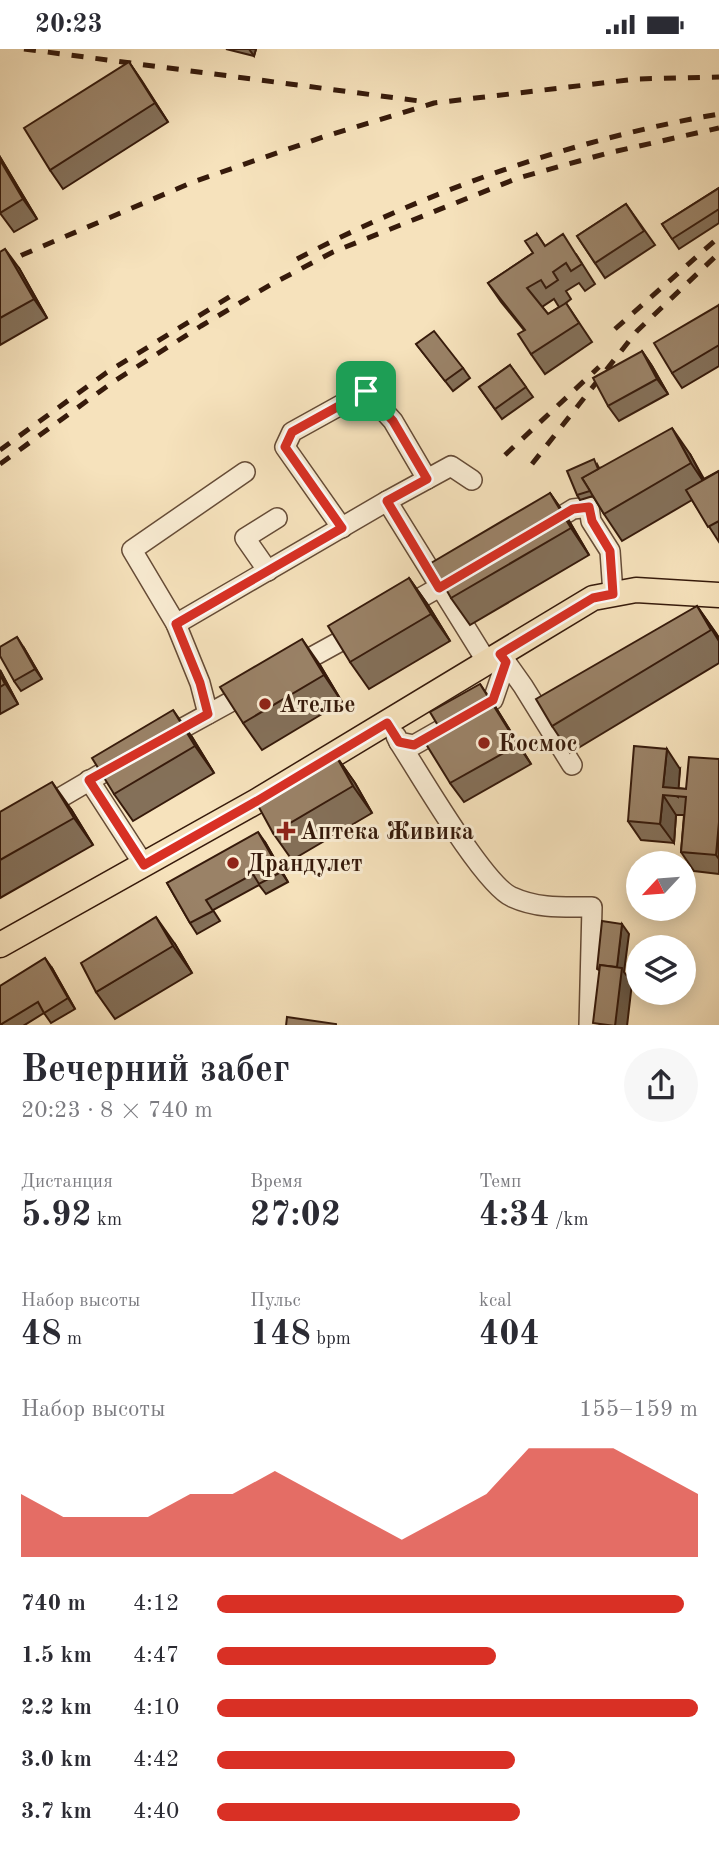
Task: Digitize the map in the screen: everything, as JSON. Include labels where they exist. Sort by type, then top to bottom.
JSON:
[{"type":"main road","points":[[0,945],[257,801],[393,732],[593,598],[636,590],[719,595]]},
{"type":"lane","points":[[342,528],[285,447],[292,432],[372,386],[427,479]]},
{"type":"lane","points":[[176,624],[451,466],[472,479]]},
{"type":"lane","points":[[208,714],[200,683],[176,624],[132,551],[245,472]]},
{"type":"lane","points":[[387,501],[439,588],[498,660],[572,765]]},
{"type":"lane","points":[[528,535],[573,509],[589,507],[592,521],[610,551],[613,594]]},
{"type":"lane","points":[[268,571],[239,542],[277,517]]},
{"type":"lane","points":[[0,833],[89,780],[484,562]]},
{"type":"lane","points":[[393,732],[414,745],[493,700],[498,660]]},
{"type":"lane","points":[[393,732],[479,864],[510,897],[545,907],[592,907],[589,1025]]},
{"type":"lane","points":[[89,780],[144,865]]},
{"type":"building","points":[[129,62],[155,103],[50,170],[24,128]]},
{"type":"building","points":[[0,160],[23,199],[0,213]]},
{"type":"building","points":[[719,188],[719,209],[672,239],[662,224]]},
{"type":"building","points":[[626,204],[644,231],[595,263],[577,236]]},
{"type":"building","points":[[537,234],[545,246],[563,234],[582,264],[571,271],[566,263],[553,272],[558,280],[546,288],[541,280],[527,288],[548,314],[566,303],[579,323],[531,354],[518,334],[525,330],[488,283],[533,253],[525,241]]},
{"type":"building","points":[[5,249],[34,299],[0,318],[0,252]]},
{"type":"building","points":[[719,305],[719,345],[672,373],[654,343]]},
{"type":"building","points":[[434,331],[463,368],[445,381],[416,344]]},
{"type":"building","points":[[642,351],[657,379],[608,406],[593,378]]},
{"type":"building","points":[[510,365],[526,387],[495,409],[479,387]]},
{"type":"building","points":[[672,428],[691,463],[604,514],[582,478]]},
{"type":"building","points":[[594,459],[598,469],[582,478],[590,491],[577,495],[567,471]]},
{"type":"building","points":[[719,471],[719,521],[708,527],[686,490]]},
{"type":"building","points":[[550,493],[571,528],[451,598],[431,563]]},
{"type":"building","points":[[409,578],[431,614],[350,662],[328,626]]},
{"type":"building","points":[[697,606],[711,630],[552,726],[536,699]]},
{"type":"building","points":[[17,637],[35,669],[14,681],[0,656],[0,647]]},
{"type":"building","points":[[302,639],[324,675],[243,723],[220,687]]},
{"type":"building","name":"Космос","points":[[480,684],[518,745],[450,783],[426,744],[443,734],[430,712]]},
{"type":"building","points":[[173,710],[195,746],[114,794],[92,758]]},
{"type":"building","points":[[634,746],[667,749],[663,787],[686,789],[689,757],[719,759],[716,855],[681,851],[686,797],[663,795],[660,824],[628,821]]},
{"type":"building","points":[[336,756],[353,786],[273,833],[256,802]]},
{"type":"building","points":[[52,782],[74,818],[0,860],[0,812]]},
{"type":"building","points":[[258,832],[281,872],[259,884],[253,874],[206,900],[213,911],[190,923],[167,883]]},
{"type":"building","points":[[156,917],[173,946],[96,992],[81,963]]},
{"type":"building","points":[[602,921],[622,924],[617,967],[600,965],[599,970],[597,969]]},
{"type":"building","points":[[45,958],[68,998],[44,1013],[38,1002],[0,1025],[0,986]]},
{"type":"building","points":[[600,965],[622,968],[615,1025],[593,1023]]},
{"type":"building","points":[[287,1017],[336,1024],[336,1025],[286,1025]]},
{"type":"railway","points":[[24,49],[427,102]]},
{"type":"railway","points":[[0,267],[22,255],[193,182],[323,137],[434,103],[636,79],[719,77]]},
{"type":"railway","points":[[297,259],[398,211],[502,170],[610,138],[719,114]]},
{"type":"railway","points":[[0,464],[113,382],[270,285],[333,252],[518,178],[608,153],[719,128]]},
{"type":"railway","points":[[615,329],[719,237]]},
{"type":"railway","points":[[532,464],[637,331],[719,253]]},
{"type":"railway","points":[[0,450],[106,373],[239,291]]},
{"type":"railway","points":[[505,455],[599,367]]},
{"type":"place","name":"Ателье","points":[[265,704]]},
{"type":"place","name":"Космос","points":[[484,743]]},
{"type":"place","name":"Аптека Живика","points":[[286,831]]},
{"type":"place","name":"Драндулет","points":[[233,863]]},
{"type":"route","points":[[366,391],[393,421],[427,479],[387,501],[439,588],[573,509],[589,507],[592,521],[610,551],[613,594],[593,598],[500,654],[506,662],[493,700],[414,745],[399,742],[387,723],[144,865],[89,780],[208,714],[200,683],[176,624],[342,528],[285,447],[292,432],[366,391]]}]
